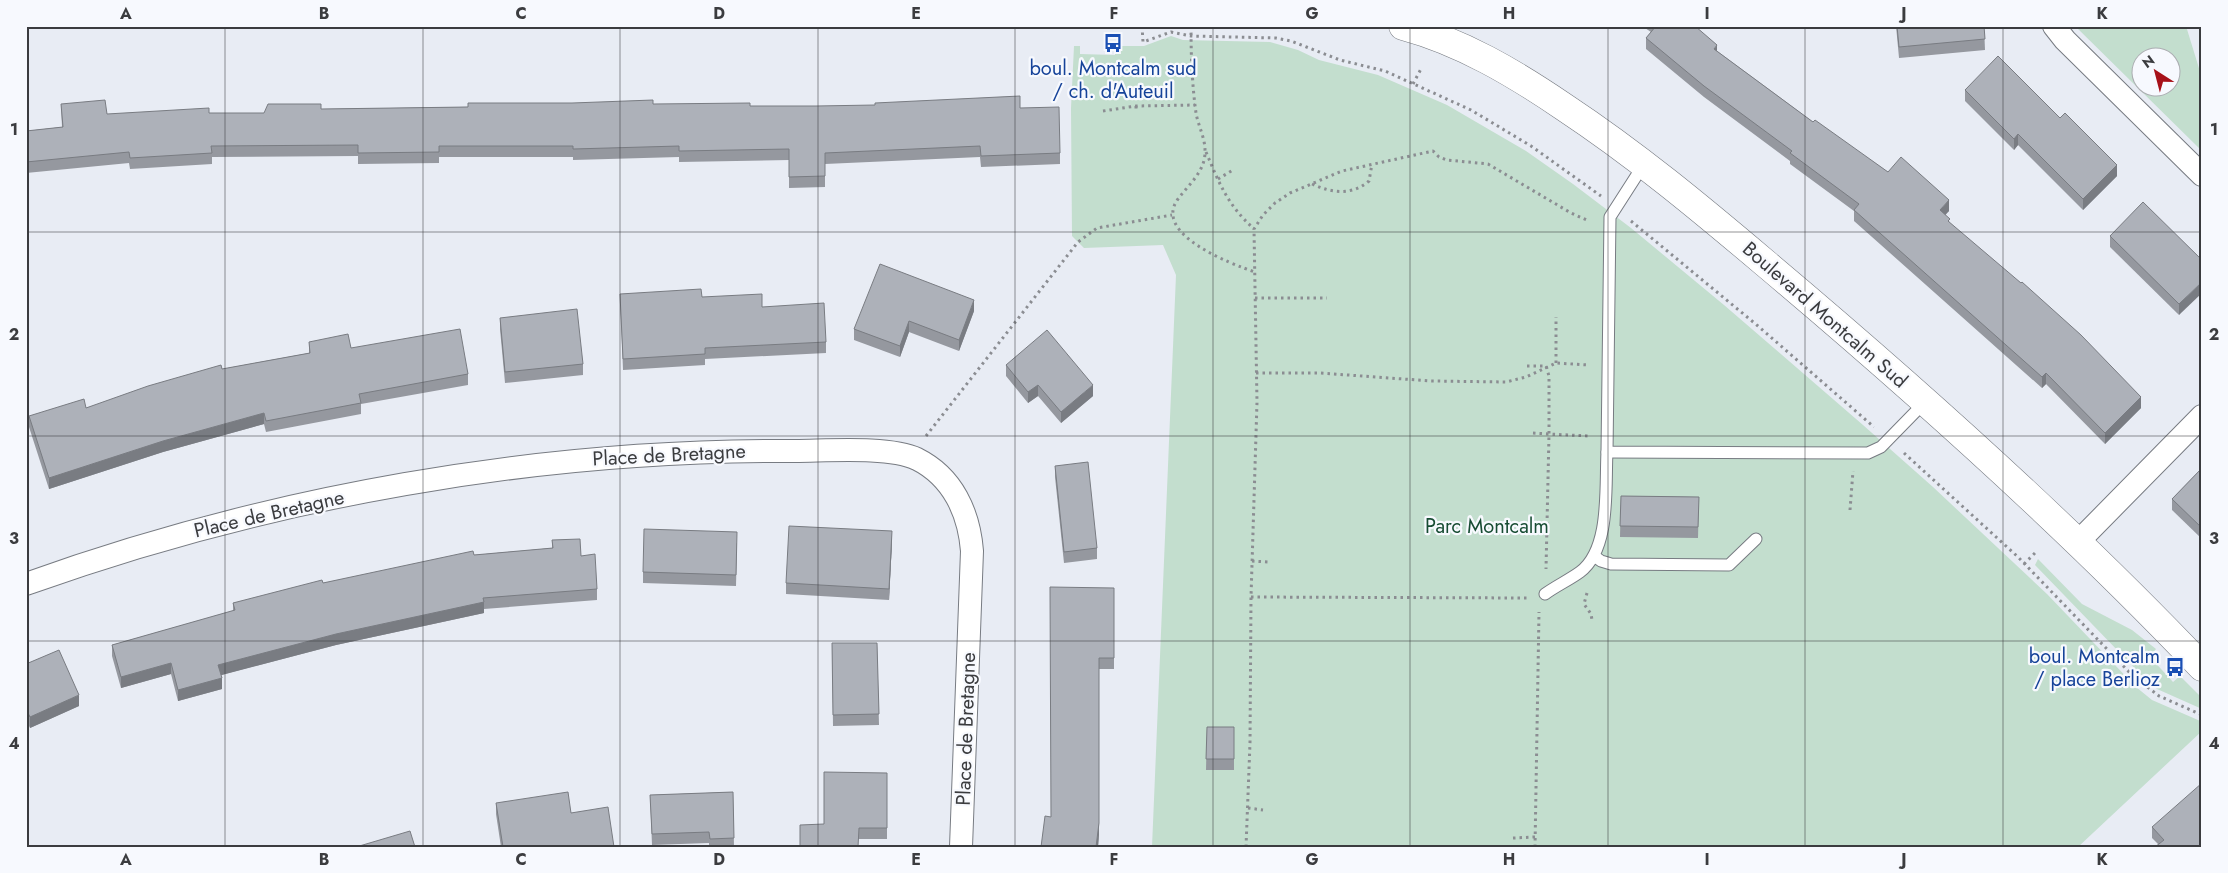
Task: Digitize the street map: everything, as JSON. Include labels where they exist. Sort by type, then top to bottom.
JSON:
[{"type":"street","name":"Boulevard Montcalm Sud","points":[[1403,26],[1442,32],[1541,92],[1644,164],[1804,296],[1926,402],[2078,543],[2139,602],[2202,668]]},
{"type":"street","points":[[2054,26],[2065,40],[2202,175]]},
{"type":"street","points":[[2078,543],[2202,416]]},
{"type":"street","name":"Place de Bretagne","points":[[26,584],[130,549],[238,520],[384,489],[543,464],[619,457],[748,451],[886,452],[909,456],[932,469],[947,483],[966,514],[970,531],[972,551],[961,847]]},
{"type":"lane","points":[[1545,594],[1581,572],[1594,556],[1603,532],[1607,452],[1610,217],[1644,164]]},
{"type":"lane","points":[[1607,452],[1868,453],[1881,447],[1926,402]]},
{"type":"lane","points":[[1594,556],[1601,561],[1611,564],[1729,565],[1756,539]]},
{"type":"path","points":[[1142,26],[1143,42],[1171,32],[1191,36],[1247,36],[1291,41],[1324,55],[1386,71],[1471,110],[1504,129],[1597,193]]},
{"type":"path","points":[[1191,26],[1191,70],[1195,105],[1205,150],[1226,198],[1238,214],[1254,229]]},
{"type":"path","points":[[1413,84],[1422,67]]},
{"type":"path","points":[[1103,111],[1136,106],[1195,105]]},
{"type":"path","points":[[1136,106],[1136,112]]},
{"type":"path","points":[[1205,150],[1202,166],[1193,182],[1173,207],[1172,215],[1178,228],[1206,251],[1234,265],[1255,272]]},
{"type":"path","points":[[1246,847],[1250,744],[1256,374],[1254,229],[1274,203],[1290,193],[1342,171],[1408,154],[1433,151],[1439,157],[1447,160],[1488,164],[1571,214],[1595,223]]},
{"type":"path","points":[[1312,184],[1327,191],[1345,192],[1355,190],[1369,181],[1372,164]]},
{"type":"path","points":[[1218,179],[1233,170]]},
{"type":"path","points":[[926,436],[1078,242],[1097,228],[1172,215]]},
{"type":"path","points":[[1631,220],[1758,326],[1866,421]]},
{"type":"path","points":[[1256,298],[1326,298]]},
{"type":"path","points":[[1556,317],[1556,363]]},
{"type":"path","points":[[1256,374],[1320,373],[1431,381],[1506,382],[1526,377],[1546,366],[1556,363],[1591,365]]},
{"type":"path","points":[[1527,366],[1546,366]]},
{"type":"path","points":[[1545,594],[1549,434],[1549,376],[1546,366]]},
{"type":"path","points":[[1533,433],[1589,436]]},
{"type":"path","points":[[1907,456],[2024,564],[2146,687],[2159,696],[2202,715]]},
{"type":"path","points":[[1850,510],[1852,492]]},
{"type":"path","points":[[2024,564],[2036,552]]},
{"type":"path","points":[[1252,561],[1268,562]]},
{"type":"path","points":[[1252,596],[1529,598]]},
{"type":"path","points":[[1535,847],[1539,608]]},
{"type":"path","points":[[1248,808],[1263,810]]},
{"type":"path","points":[[1513,838],[1536,837]]},
{"type":"green space","points":[[2075,26],[2186,26],[2202,78],[2202,151],[2148,98],[2180,98],[2180,48],[2130,48],[2130,80]]},
{"type":"green space","name":"Parc Montcalm","points":[[1171,36],[1183,40],[1270,42],[1298,50],[1319,60],[1378,75],[1447,105],[1526,151],[1631,228],[1724,305],[1933,487],[2047,594],[2136,687],[2152,700],[2202,722],[2202,731],[2078,847],[1152,847],[1176,275],[1163,245],[1084,248],[1072,236],[1071,108],[1074,46],[1080,46],[1080,54],[1115,55],[1115,46],[1144,46]]},
{"type":"green space","points":[[2038,559],[2082,604],[2132,630],[2156,649],[2150,657],[2173,682],[2180,676],[2202,698],[2202,709],[2157,689],[2149,683],[2035,565]]},
{"type":"building","points":[[1656,26],[1695,26],[1717,45],[1714,49],[1813,122],[1815,120],[1888,172],[1901,157],[1949,200],[1940,210],[1950,219],[1948,221],[2022,282],[2081,335],[2141,397],[2105,433],[2046,373],[2042,377],[1854,210],[1859,204],[1790,153],[1792,151],[1704,86],[1646,38]]},
{"type":"building","points":[[1897,26],[1984,26],[1985,39],[1899,47]]},
{"type":"building","points":[[1998,56],[2060,118],[2065,113],[2117,165],[2083,199],[2018,134],[2014,139],[1965,90]]},
{"type":"building","points":[[1020,96],[1020,108],[1059,107],[1060,153],[981,156],[980,146],[825,153],[825,176],[789,177],[789,149],[679,151],[679,146],[573,149],[573,146],[439,146],[439,152],[358,153],[358,145],[211,146],[212,153],[130,158],[129,152],[26,162],[26,131],[63,127],[61,104],[105,100],[107,114],[209,108],[209,113],[264,113],[268,104],[321,104],[321,109],[468,107],[468,103],[572,103],[653,100],[653,104],[750,103],[750,106],[816,106],[875,105],[875,103]]},
{"type":"building","points":[[2143,202],[2202,260],[2202,282],[2179,304],[2110,236]]},
{"type":"building","points":[[880,264],[974,300],[959,340],[909,321],[900,346],[854,329]]},
{"type":"building","points":[[701,289],[702,297],[762,294],[762,307],[824,303],[826,342],[705,348],[705,354],[623,359],[620,294]]},
{"type":"building","points":[[577,309],[583,364],[505,372],[500,318]]},
{"type":"building","points":[[460,329],[468,374],[359,394],[361,403],[266,421],[264,413],[163,441],[49,478],[29,416],[84,399],[86,408],[148,386],[221,365],[222,369],[310,353],[309,342],[348,334],[351,348]]},
{"type":"building","points":[[1047,330],[1093,385],[1061,412],[1038,385],[1028,392],[1006,365]]},
{"type":"building","points":[[1088,462],[1097,548],[1064,552],[1055,466]]},
{"type":"building","points":[[2202,468],[2202,528],[2172,499]]},
{"type":"building","points":[[1621,496],[1699,497],[1698,527],[1620,526]]},
{"type":"building","points":[[789,526],[892,531],[889,589],[786,583]]},
{"type":"building","points":[[644,529],[737,532],[736,575],[643,572]]},
{"type":"building","points":[[580,539],[581,556],[595,554],[597,589],[483,598],[484,602],[336,634],[218,665],[222,678],[178,690],[171,663],[121,677],[112,645],[235,610],[233,603],[322,580],[323,583],[473,551],[474,555],[553,548],[552,540]]},
{"type":"building","points":[[1050,587],[1114,588],[1114,658],[1099,658],[1099,823],[1096,847],[1041,847],[1045,816],[1051,817]]},
{"type":"building","points":[[832,643],[877,643],[879,714],[833,715]]},
{"type":"building","points":[[59,650],[79,695],[30,717],[26,709],[26,664]]},
{"type":"building","points":[[1207,727],[1234,727],[1234,759],[1206,759]]},
{"type":"building","points":[[824,772],[887,773],[887,828],[859,828],[858,847],[800,847],[800,825],[824,824]]},
{"type":"building","points":[[2202,783],[2202,847],[2155,847],[2164,840],[2152,827]]},
{"type":"building","points":[[568,792],[571,813],[608,807],[614,847],[503,847],[496,803]]},
{"type":"building","points":[[733,792],[734,838],[710,839],[709,832],[652,834],[650,795]]},
{"type":"building","points":[[410,831],[415,847],[356,847]]},
{"type":"place","name":"boul. Montcalm sud / ch. d'Auteuil","points":[[1113,43]]},
{"type":"place","name":"boul. Montcalm / place Berlioz","points":[[2175,667]]}]
